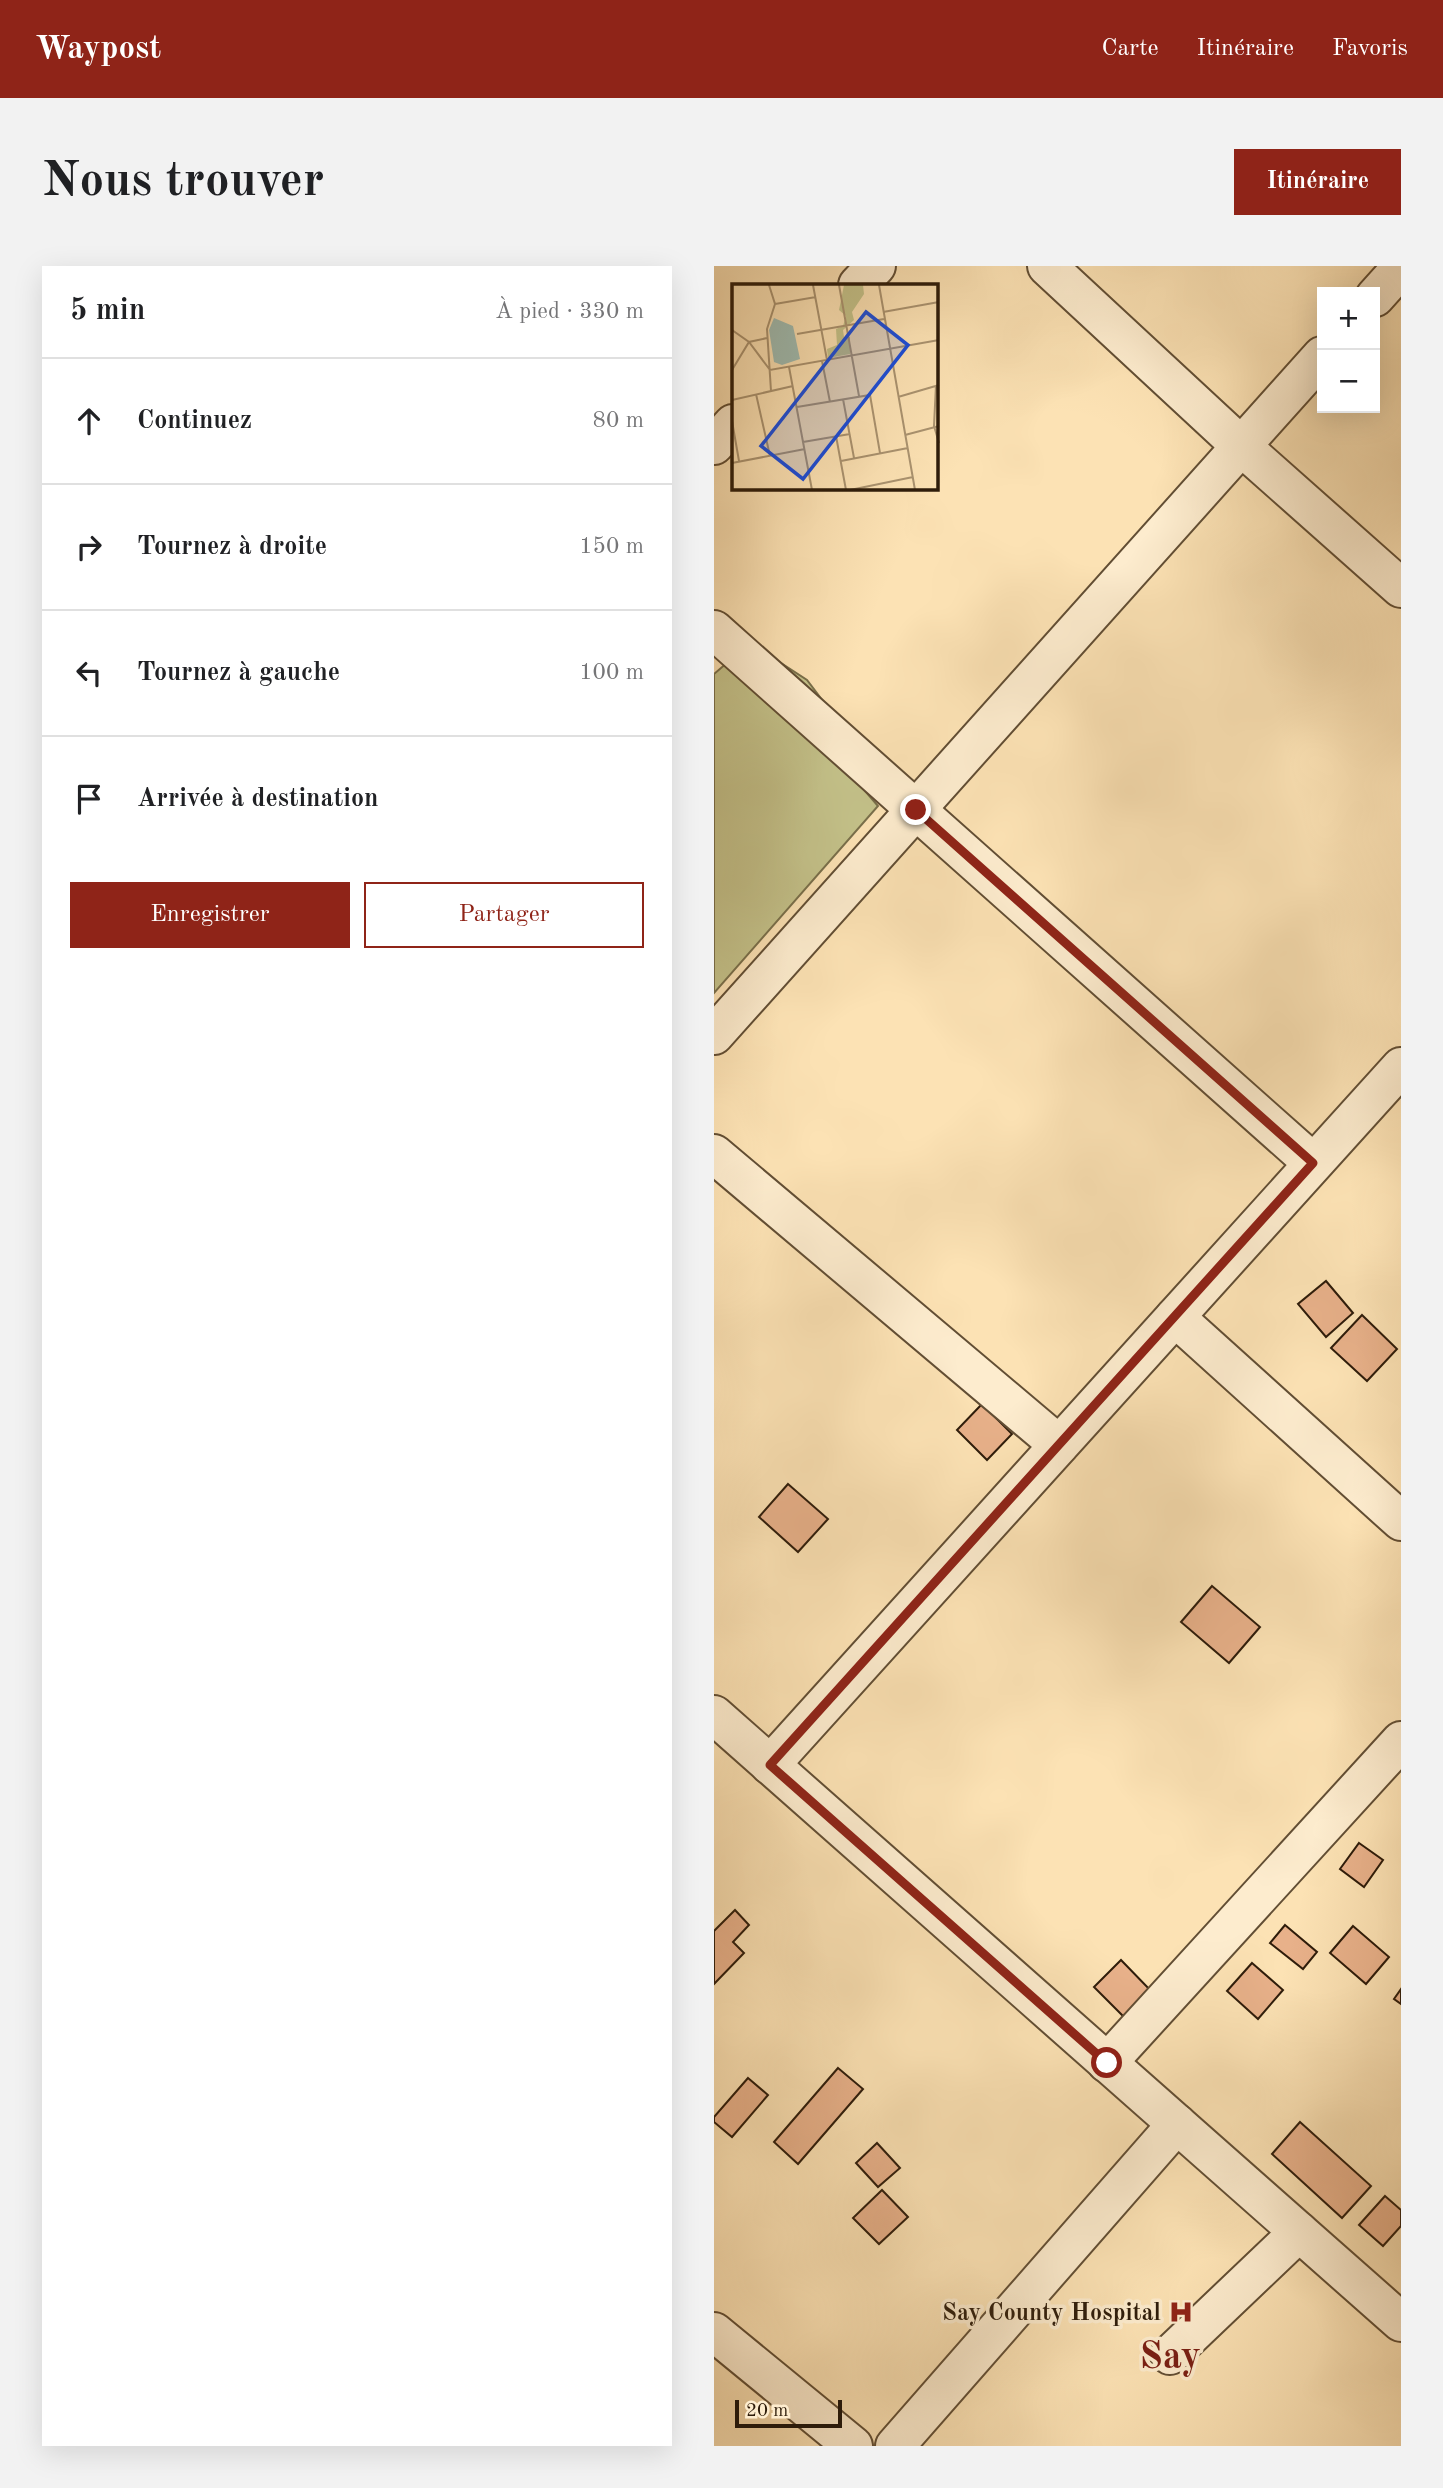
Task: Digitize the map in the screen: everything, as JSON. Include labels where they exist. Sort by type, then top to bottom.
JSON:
[{"type":"street","points":[[859,284],[876,266]]},
{"type":"street","points":[[1047,266],[1241,446],[1401,588]]},
{"type":"street","points":[[1380,291],[1401,268]]},
{"type":"street","points":[[714,1035],[1317,362]]},
{"type":"street","points":[[714,445],[732,425]]},
{"type":"street","points":[[714,630],[1313,1163]]},
{"type":"street","points":[[770,1765],[1401,1067]]},
{"type":"street","points":[[714,1154],[1059,1445]]},
{"type":"street","points":[[1175,1317],[1401,1521]]},
{"type":"street","points":[[714,1715],[1401,2322]]},
{"type":"street","points":[[1107,2063],[1399,1746]]},
{"type":"street","points":[[895,2446],[1177,2124]]},
{"type":"street","points":[[1170,2355],[1299,2232]]},
{"type":"street","points":[[714,2332],[853,2446]]},
{"type":"shaded area","points":[[750,643],[807,680],[835,717],[853,777],[878,806],[714,993],[714,674]]},
{"type":"building","points":[[1326,1281],[1353,1313],[1326,1337],[1298,1304]]},
{"type":"building","points":[[1362,1315],[1397,1349],[1367,1381],[1331,1348]]},
{"type":"building","points":[[982,1404],[1012,1434],[987,1460],[957,1430]]},
{"type":"building","points":[[788,1484],[828,1519],[798,1552],[759,1517]]},
{"type":"building","points":[[1212,1586],[1260,1627],[1229,1663],[1181,1622]]},
{"type":"building","points":[[1359,1843],[1383,1860],[1364,1887],[1340,1869]]},
{"type":"building","points":[[735,1910],[749,1925],[733,1942],[744,1953],[714,1984],[714,1931]]},
{"type":"building","points":[[1285,1925],[1317,1952],[1303,1969],[1270,1943]]},
{"type":"building","points":[[1353,1926],[1389,1957],[1366,1984],[1330,1953]]},
{"type":"building","points":[[1121,1960],[1154,1994],[1127,2020],[1094,1987]]},
{"type":"building","points":[[1252,1963],[1283,1990],[1258,2019],[1227,1991]]},
{"type":"building","points":[[1401,1989],[1401,2004],[1394,1999]]},
{"type":"building","points":[[838,2068],[863,2089],[798,2164],[774,2142]]},
{"type":"building","points":[[748,2078],[768,2095],[732,2137],[714,2122],[714,2117]]},
{"type":"building","points":[[1300,2122],[1371,2186],[1342,2218],[1272,2154]]},
{"type":"building","points":[[877,2143],[900,2168],[878,2187],[856,2163]]},
{"type":"building","points":[[882,2190],[908,2217],[879,2244],[853,2218]]},
{"type":"building","points":[[1385,2196],[1401,2210],[1401,2226],[1383,2246],[1359,2225]]},
{"type":"place","name":"Say County Hospital","points":[[1181,2312]]},
{"type":"district","name":"Say","points":[[1170,2355]]},
{"type":"route","points":[[916,810],[1313,1163],[770,1765],[1107,2063]]}]
